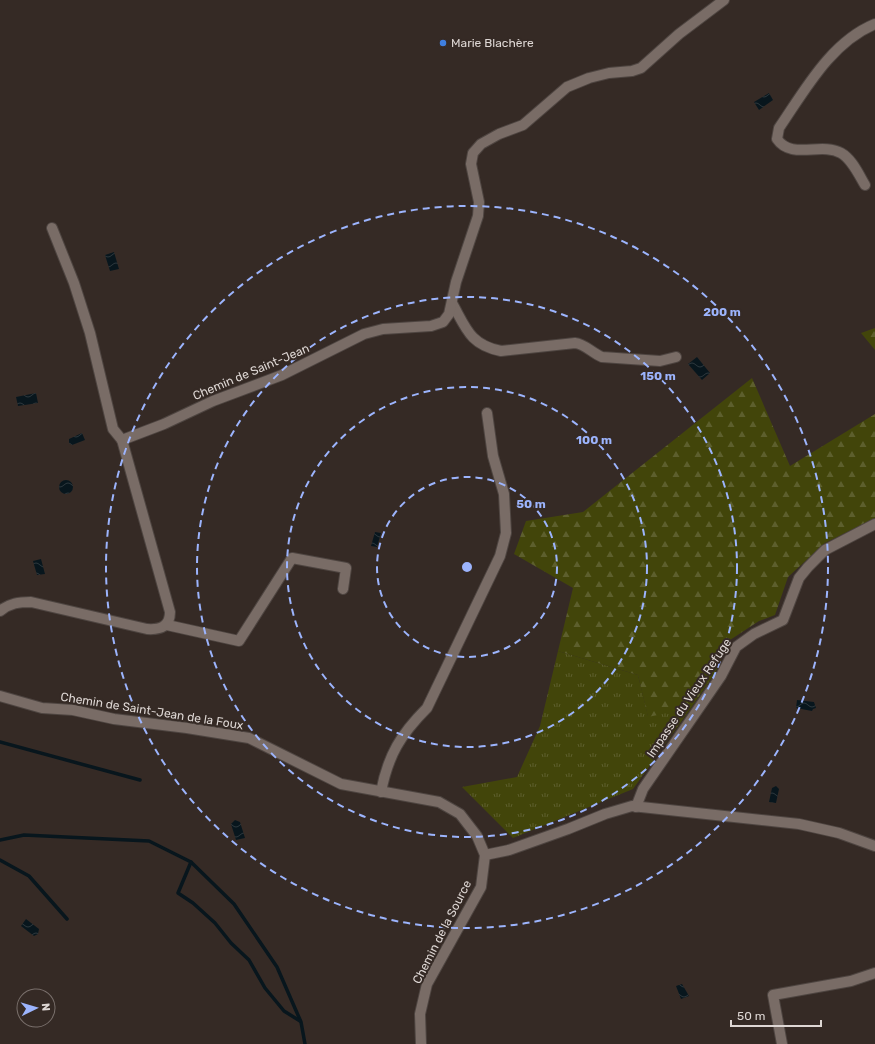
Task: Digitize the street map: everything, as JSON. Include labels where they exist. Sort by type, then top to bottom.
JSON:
[{"type":"street","name":"Chemin de Saint-Jean","points":[[122,440],[164,424],[213,401],[282,375],[364,334],[383,329],[431,326],[443,322],[449,314],[463,258],[478,216],[479,202],[471,164],[473,152],[481,144],[499,134],[523,125],[567,87],[589,78],[609,73],[632,71],[641,68],[679,34],[724,0]]},
{"type":"street","points":[[865,185],[849,160],[841,153],[830,149],[791,150],[782,146],[777,139],[779,128],[820,69],[857,32],[875,24]]},
{"type":"street","points":[[0,611],[6,606],[20,602],[31,602],[147,628],[160,629],[167,625],[170,620],[170,612],[122,440],[113,429],[90,333],[74,283],[52,228]]},
{"type":"street","points":[[452,303],[471,336],[480,345],[490,349],[501,351],[575,343],[581,344],[593,353],[602,357],[660,361],[676,356]]},
{"type":"street","points":[[381,792],[391,755],[408,727],[427,708],[500,556],[506,533],[504,494],[493,456],[487,413]]},
{"type":"street","name":"Impasse du Vieux Refuge","points":[[636,806],[643,789],[721,676],[736,647],[754,634],[783,620],[798,578],[826,550],[875,524]]},
{"type":"street","points":[[167,625],[238,641],[292,558],[346,568],[343,589]]},
{"type":"street","name":"Chemin de Saint-Jean de la Foux","points":[[0,696],[42,708],[73,710],[114,719],[187,728],[249,738],[341,784],[439,802],[460,814],[477,836],[485,855]]},
{"type":"street","points":[[485,855],[509,850],[605,814],[632,806],[799,824],[839,833],[875,846]]},
{"type":"street","name":"Chemin de la Source","points":[[421,1044],[420,1014],[427,984],[481,887],[485,855]]},
{"type":"street","points":[[782,1044],[773,995],[850,981],[875,972]]},
{"type":"green space","points":[[875,328],[875,350],[861,333]]},
{"type":"green space","points":[[752,378],[790,466],[875,414],[875,518],[825,543],[788,577],[775,615],[759,621],[730,640],[715,673],[691,708],[648,717],[638,675],[558,651],[573,588],[514,554],[526,521],[583,512]]},
{"type":"green space","points":[[558,651],[638,675],[648,716],[691,708],[633,789],[513,838],[462,787],[517,777],[540,726]]},
{"type":"water","points":[[769,93],[773,100],[759,110],[754,102]]},
{"type":"water","points":[[114,252],[119,269],[110,271],[105,255]]},
{"type":"water","points":[[697,357],[710,373],[702,380],[688,364]]},
{"type":"water","points":[[36,393],[38,403],[18,406],[16,397]]},
{"type":"water","points":[[82,433],[85,440],[72,445],[69,443],[69,439]]},
{"type":"water","points":[[66,480],[71,482],[73,487],[71,492],[66,494],[61,492],[59,487],[61,482]]},
{"type":"water","points":[[375,532],[381,533],[377,547],[371,546]]},
{"type":"water","points":[[41,559],[45,574],[37,575],[33,561]]},
{"type":"water","points":[[797,700],[814,702],[816,708],[812,711],[796,708]]},
{"type":"water","points":[[776,786],[779,789],[776,803],[769,802],[772,788]]},
{"type":"water","points":[[235,820],[240,822],[245,838],[236,840],[231,824]]},
{"type":"water","points":[[26,919],[39,929],[38,934],[34,936],[21,926]]},
{"type":"water","points":[[682,984],[689,996],[681,999],[676,986]]},
{"type":"waterway","points":[[0,742],[140,780]]},
{"type":"waterway","points":[[0,840],[24,835],[149,841],[191,862],[234,904],[277,967],[301,1022],[305,1044]]},
{"type":"waterway","points":[[0,860],[29,876],[67,919]]},
{"type":"waterway","points":[[191,862],[178,893],[193,903],[215,923],[231,943],[249,960],[265,988],[284,1011],[300,1021]]},
{"type":"place","name":"Marie Blachère","points":[[443,43]]}]
